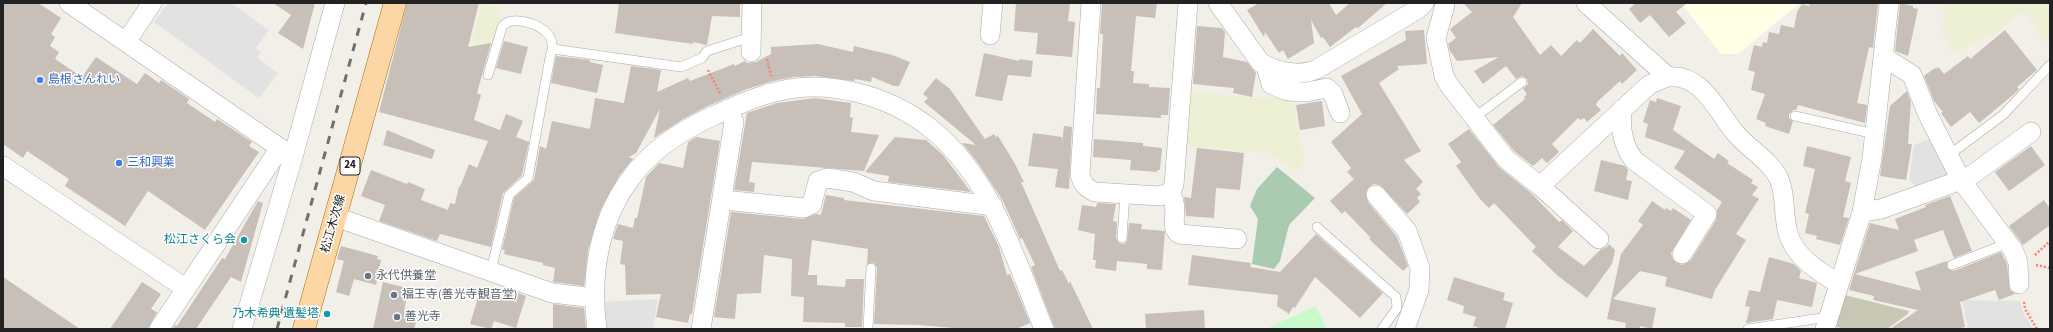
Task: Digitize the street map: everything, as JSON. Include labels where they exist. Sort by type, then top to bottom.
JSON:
[{"type":"main road","name":"松江木次線","points":[[304,329],[395,3]]},
{"type":"street","points":[[69,3],[286,153]]},
{"type":"street","points":[[126,42],[152,3]]},
{"type":"street","points":[[242,329],[286,153],[335,3]]},
{"type":"street","points":[[751,45],[752,3]]},
{"type":"street","points":[[990,35],[993,3]]},
{"type":"street","points":[[1090,3],[1080,175],[1086,188],[1095,192],[1159,196],[1170,193],[1174,186],[1188,3]]},
{"type":"street","points":[[1218,3],[1255,56],[1266,66],[1298,74],[1311,72],[1418,10],[1424,3]]},
{"type":"street","points":[[1444,3],[1445,5],[1436,38],[1444,76],[1448,85],[1506,159],[1540,186],[1599,239]]},
{"type":"street","points":[[1586,3],[1668,77]]},
{"type":"street","points":[[1827,323],[1838,283],[1862,212],[1875,134],[1889,3]]},
{"type":"street","points":[[1884,57],[1912,75],[1928,115],[1961,180],[2013,250],[2018,262],[2019,284]]},
{"type":"street","points":[[1266,66],[1271,84],[1284,90],[1306,92],[1327,88],[1333,94],[1340,113]]},
{"type":"street","points":[[1540,186],[1649,85],[1668,77],[1683,78],[1696,85],[1707,94],[1737,136],[1767,164],[1779,178],[1788,234],[1799,255],[1825,276],[1838,283]]},
{"type":"street","points":[[597,329],[594,298],[596,265],[604,230],[615,203],[628,181],[652,156],[680,132],[728,109],[776,91],[807,87],[830,88],[868,96],[903,110],[930,128],[959,155],[976,178],[993,206],[1044,329]]},
{"type":"street","points":[[701,329],[723,200],[734,122],[728,109]]},
{"type":"street","points":[[1622,109],[1621,128],[1628,152],[1635,161],[1707,214],[1682,254]]},
{"type":"street","points":[[1862,212],[1881,209],[1969,177],[2031,132]]},
{"type":"street","points":[[159,329],[185,288],[286,153]]},
{"type":"street","points":[[3,166],[185,288]]},
{"type":"street","points":[[723,200],[804,208],[812,204],[818,181],[827,178],[854,182],[874,191],[993,206]]},
{"type":"street","points":[[1170,193],[1175,201],[1174,227],[1179,234],[1237,238]]},
{"type":"street","points":[[1376,195],[1407,231],[1420,268],[1419,290],[1405,329]]},
{"type":"street","points":[[336,217],[552,293],[594,298]]},
{"type":"lane","points":[[488,75],[502,28],[506,22],[519,21],[544,31],[551,38],[553,49],[551,52],[528,178],[509,194],[491,271]]},
{"type":"lane","points":[[553,49],[681,66],[702,58],[707,51],[751,45]]},
{"type":"lane","points":[[1949,155],[2003,115],[2050,65]]},
{"type":"lane","points":[[1474,118],[1522,82]]},
{"type":"lane","points":[[1794,116],[1875,134]]},
{"type":"lane","points":[[1122,238],[1125,194]]},
{"type":"lane","points":[[1317,227],[1396,298],[1397,308],[1382,329]]},
{"type":"lane","points":[[1952,265],[2008,242]]},
{"type":"lane","points":[[868,329],[871,268]]},
{"type":"lane","points":[[1748,329],[1827,323]]},
{"type":"path","points":[[751,45],[756,52],[766,55],[776,91]]},
{"type":"path","points":[[702,58],[728,109]]},
{"type":"path","points":[[2032,258],[2050,241]]},
{"type":"path","points":[[2019,284],[2025,310],[2037,329]]},
{"type":"shaded area","points":[[168,3],[231,3],[269,30],[256,48],[261,52],[257,58],[278,73],[259,98],[154,22]]},
{"type":"shaded area","points":[[482,3],[502,7],[487,65],[477,63],[472,42]]},
{"type":"shaded area","points":[[1681,3],[1800,3],[1738,54],[1721,54]]},
{"type":"shaded area","points":[[1945,3],[2050,3],[2050,48],[2026,15],[2018,13],[1998,32],[1957,52],[1951,51],[1942,30]]},
{"type":"shaded area","points":[[1189,91],[1254,98],[1293,97],[1304,162],[1295,172],[1270,153],[1185,146]]},
{"type":"shaded area","points":[[1934,137],[1950,176],[1918,188],[1909,180],[1914,145]]},
{"type":"shaded area","points":[[1277,167],[1315,198],[1289,225],[1280,261],[1274,269],[1252,264],[1258,219],[1250,206],[1257,189]]},
{"type":"shaded area","points":[[1841,294],[1909,311],[1908,314],[1887,329],[1845,329],[1833,326]]},
{"type":"shaded area","points":[[658,299],[653,329],[604,329],[600,302]]},
{"type":"shaded area","points":[[1962,300],[2020,301],[2023,313],[2034,329],[1968,329]]},
{"type":"green space","points":[[1315,306],[1327,329],[1266,329]]},
{"type":"building","points":[[3,3],[38,3],[61,18],[51,34],[55,37],[50,46],[59,52],[55,59],[82,77],[96,57],[137,84],[145,73],[159,83],[161,80],[189,99],[187,103],[215,122],[217,119],[252,142],[249,146],[259,152],[205,230],[148,191],[125,226],[65,186],[69,179],[27,151],[23,158],[3,144]]},
{"type":"building","points":[[273,3],[315,3],[303,49],[278,33],[291,15]]},
{"type":"building","points":[[407,3],[479,3],[468,47],[491,43],[477,93],[481,95],[474,120],[500,130],[506,114],[523,121],[516,137],[529,142],[522,175],[503,193],[491,247],[440,234],[437,241],[379,221],[385,205],[361,196],[371,170],[407,184],[408,182],[425,189],[421,200],[448,210],[450,203],[455,204],[459,186],[460,187],[469,164],[477,168],[488,141],[379,112]]},
{"type":"building","points":[[619,3],[740,3],[740,17],[712,16],[707,45],[693,42],[693,44],[615,33]]},
{"type":"building","points":[[1016,3],[1070,3],[1068,21],[1075,22],[1072,57],[1036,54],[1038,33],[1014,31]]},
{"type":"building","points":[[1102,3],[1157,3],[1155,18],[1136,16],[1131,71],[1134,71],[1133,83],[1149,84],[1149,87],[1170,88],[1168,115],[1161,115],[1161,118],[1096,114],[1097,88],[1100,88],[1103,34],[1100,34]]},
{"type":"building","points":[[1259,3],[1329,3],[1336,15],[1350,3],[1387,3],[1358,28],[1356,27],[1330,47],[1323,37],[1321,38],[1311,20],[1314,43],[1288,59],[1283,50],[1279,53],[1265,32],[1264,37],[1247,10]]},
{"type":"building","points":[[1463,3],[1522,3],[1513,17],[1540,55],[1551,45],[1561,56],[1577,40],[1580,43],[1593,29],[1620,56],[1622,53],[1637,70],[1622,84],[1620,81],[1597,102],[1596,105],[1601,110],[1587,122],[1584,118],[1580,120],[1578,118],[1552,144],[1559,152],[1547,163],[1542,158],[1533,166],[1514,151],[1493,125],[1525,99],[1524,97],[1527,94],[1523,89],[1528,84],[1527,79],[1522,76],[1516,79],[1506,66],[1483,84],[1474,71],[1499,57],[1457,61],[1450,51],[1448,44],[1456,38],[1450,29],[1472,12]]},
{"type":"building","points":[[1636,3],[1687,3],[1676,12],[1686,23],[1669,37],[1650,15],[1640,23],[1629,9]]},
{"type":"building","points":[[1810,3],[1878,3],[1873,48],[1869,47],[1857,103],[1867,105],[1865,123],[1798,105],[1796,110],[1793,110],[1789,114],[1789,118],[1793,121],[1789,134],[1765,126],[1766,123],[1756,119],[1765,94],[1751,90],[1755,72],[1748,70],[1754,45],[1762,47],[1763,42],[1767,43],[1769,32],[1779,34],[1781,25],[1794,28],[1797,12],[1802,4],[1809,6]]},
{"type":"building","points":[[1900,3],[1913,6],[1913,8],[1918,9],[1908,56],[1895,51]]},
{"type":"building","points":[[1197,26],[1222,28],[1225,32],[1223,57],[1247,62],[1256,73],[1252,97],[1233,93],[1234,88],[1193,84]]},
{"type":"building","points":[[1424,30],[1427,64],[1397,66],[1399,69],[1379,83],[1421,151],[1404,160],[1423,182],[1416,189],[1421,194],[1417,198],[1420,202],[1407,214],[1380,185],[1374,184],[1369,187],[1366,192],[1368,202],[1397,237],[1408,266],[1403,271],[1369,239],[1371,238],[1345,211],[1342,214],[1330,201],[1354,179],[1347,172],[1351,168],[1331,142],[1362,114],[1341,76],[1406,40],[1405,31]]},
{"type":"building","points":[[2005,30],[2037,70],[2017,87],[2019,89],[2013,95],[1979,123],[1970,112],[1951,127],[1941,113],[1943,112],[1934,101],[1924,76],[1938,67],[1944,74],[1968,56],[1970,59]]},
{"type":"building","points":[[504,41],[528,47],[521,74],[496,68]]},
{"type":"building","points":[[818,44],[853,52],[854,46],[892,55],[910,62],[899,86],[894,86],[872,77],[871,82],[855,79],[854,81],[816,76],[794,77],[773,81],[747,89],[708,106],[683,119],[654,138],[660,109],[636,153],[629,157],[633,159],[619,176],[600,211],[588,250],[584,286],[553,282],[555,268],[543,265],[543,263],[504,254],[505,250],[502,250],[514,198],[534,180],[540,146],[546,149],[552,121],[590,129],[595,98],[624,103],[631,66],[661,70],[657,92],[688,78],[690,81],[734,64],[735,66],[745,61],[747,63],[756,62],[771,54],[771,47]]},
{"type":"building","points":[[984,53],[1019,61],[1019,59],[1033,61],[1031,77],[1008,75],[1002,101],[975,96]]},
{"type":"building","points":[[556,56],[590,60],[590,62],[603,65],[597,93],[551,83]]},
{"type":"building","points":[[936,78],[950,89],[985,139],[994,134],[996,137],[998,136],[1024,182],[1021,182],[1060,271],[1062,270],[1069,284],[1070,281],[1093,329],[1055,329],[1031,267],[1035,265],[1022,238],[1020,239],[1003,201],[978,163],[962,143],[976,145],[924,102],[928,98],[923,94]]},
{"type":"building","points":[[1907,91],[1911,102],[1908,144],[1912,144],[1906,180],[1880,176],[1890,106]]},
{"type":"building","points":[[815,98],[851,103],[850,117],[853,118],[851,132],[879,135],[864,171],[752,162],[749,182],[755,183],[754,192],[734,190],[747,113],[777,103]]},
{"type":"building","points":[[1657,98],[1681,106],[1673,130],[1714,159],[1718,153],[1729,161],[1727,163],[1753,180],[1751,183],[1758,187],[1752,195],[1759,199],[1736,234],[1746,240],[1715,290],[1712,299],[1665,286],[1667,277],[1640,271],[1613,299],[1656,308],[1652,329],[1640,326],[1640,329],[1625,329],[1626,323],[1607,319],[1621,254],[1643,225],[1638,221],[1652,201],[1665,210],[1666,208],[1671,211],[1673,208],[1691,220],[1671,253],[1673,259],[1682,265],[1691,260],[1716,220],[1717,210],[1722,202],[1674,168],[1685,151],[1645,137],[1648,124],[1643,122],[1650,100],[1656,102]]},
{"type":"building","points":[[1322,101],[1325,126],[1300,130],[1296,105]]},
{"type":"building","points":[[1064,126],[1072,127],[1069,189],[1055,187],[1058,169],[1028,166],[1033,133],[1062,137],[1062,143]]},
{"type":"building","points":[[1469,129],[1499,167],[1531,193],[1559,222],[1562,220],[1573,231],[1558,247],[1584,266],[1600,250],[1607,247],[1609,244],[1615,250],[1612,264],[1587,298],[1558,276],[1532,251],[1536,247],[1494,203],[1489,208],[1480,199],[1456,166],[1461,162],[1448,144]]},
{"type":"building","points":[[387,130],[435,150],[432,159],[383,145]]},
{"type":"building","points":[[696,137],[720,141],[692,314],[690,314],[688,323],[656,317],[661,294],[626,295],[625,265],[620,264],[623,241],[613,239],[618,224],[633,228],[635,218],[637,218],[646,177],[659,163],[683,168],[688,142]]},
{"type":"building","points":[[895,137],[926,140],[943,155],[971,192],[888,182],[889,176],[865,172]]},
{"type":"building","points":[[1094,139],[1143,143],[1143,146],[1162,148],[1160,170],[1157,170],[1157,172],[1130,170],[1131,160],[1093,157]]},
{"type":"building","points":[[1807,146],[1851,157],[1845,181],[1851,183],[1843,217],[1849,218],[1840,245],[1816,239],[1817,236],[1805,233],[1809,214],[1805,213],[1815,169],[1803,166]]},
{"type":"building","points":[[2031,146],[2045,165],[2009,191],[1995,172]]},
{"type":"building","points":[[1197,148],[1244,153],[1240,190],[1216,188],[1214,218],[1186,216],[1184,197],[1191,198]]},
{"type":"building","points":[[1601,160],[1625,166],[1628,170],[1626,180],[1632,181],[1628,200],[1594,191]]},
{"type":"building","points":[[826,195],[844,198],[844,200],[984,216],[999,247],[1007,275],[1010,274],[1030,323],[1016,329],[964,329],[919,325],[874,324],[877,268],[874,263],[867,264],[868,249],[812,240],[808,275],[817,275],[817,285],[845,287],[846,279],[864,279],[862,327],[845,327],[845,323],[803,322],[804,297],[791,296],[792,259],[764,255],[761,293],[737,294],[735,319],[714,317],[731,212],[803,219],[816,214],[821,215]]},
{"type":"building","points":[[1950,196],[1972,251],[1954,258],[1943,230],[1914,240],[1918,251],[1855,274],[1921,291],[1915,272],[1947,261],[1947,268],[1954,271],[2001,252],[2007,264],[2010,290],[2015,294],[1999,300],[1995,290],[1960,302],[1965,327],[1955,329],[1890,329],[1918,310],[1873,300],[1874,296],[1849,290],[1870,223],[1899,230],[1895,219],[1926,207],[1925,205]]},
{"type":"building","points":[[2044,200],[2050,209],[2050,225],[2023,245],[2009,226]]},
{"type":"building","points":[[258,201],[263,203],[241,282],[231,277],[196,329],[172,329],[175,325],[177,326],[222,258],[225,259]]},
{"type":"building","points":[[1097,203],[1116,204],[1113,221],[1117,222],[1116,238],[1119,243],[1124,244],[1127,241],[1129,223],[1142,224],[1141,229],[1165,231],[1162,270],[1147,269],[1147,264],[1117,261],[1116,271],[1095,268],[1096,260],[1093,260],[1095,234],[1078,230],[1082,205],[1096,207]]},
{"type":"building","points":[[1316,234],[1383,293],[1360,318],[1315,277],[1295,308],[1293,307],[1289,314],[1277,306],[1278,295],[1188,285],[1192,255],[1251,263],[1250,267],[1280,272]]},
{"type":"building","points":[[341,246],[378,256],[377,259],[381,260],[376,285],[354,279],[349,296],[336,292],[344,261],[337,259]]},
{"type":"building","points":[[1769,257],[1794,264],[1801,271],[1799,278],[1817,283],[1812,307],[1777,300],[1773,319],[1746,323],[1750,307],[1745,306],[1749,290],[1760,292]]},
{"type":"building","points":[[3,277],[80,329],[3,329]]},
{"type":"building","points":[[1454,277],[1505,293],[1503,300],[1513,303],[1505,329],[1483,329],[1473,326],[1476,317],[1463,313],[1464,306],[1447,300]]},
{"type":"building","points":[[142,282],[161,294],[151,309],[157,312],[148,329],[110,329]]},
{"type":"building","points":[[383,282],[407,288],[406,291],[408,291],[404,311],[418,315],[414,329],[373,329]]},
{"type":"building","points":[[510,290],[526,296],[516,328],[494,321],[491,329],[470,324],[480,291],[507,299]]},
{"type":"building","points":[[553,304],[584,308],[586,329],[553,329]]},
{"type":"building","points":[[1204,310],[1205,329],[1146,329],[1145,314]]},
{"type":"railway","points":[[277,329],[366,3]]},
{"type":"place","name":"島根さんれい","points":[[40,80]]},
{"type":"place","name":"三和興業","points":[[119,163]]},
{"type":"place","name":"松江さくら会","points":[[244,240]]},
{"type":"place","name":"永代供養堂","points":[[368,276]]},
{"type":"place","name":"福王寺(善光寺観音堂)","points":[[394,295]]},
{"type":"place","name":"乃木希典 遺髪塔","points":[[327,314]]},
{"type":"place","name":"善光寺","points":[[397,317]]}]
